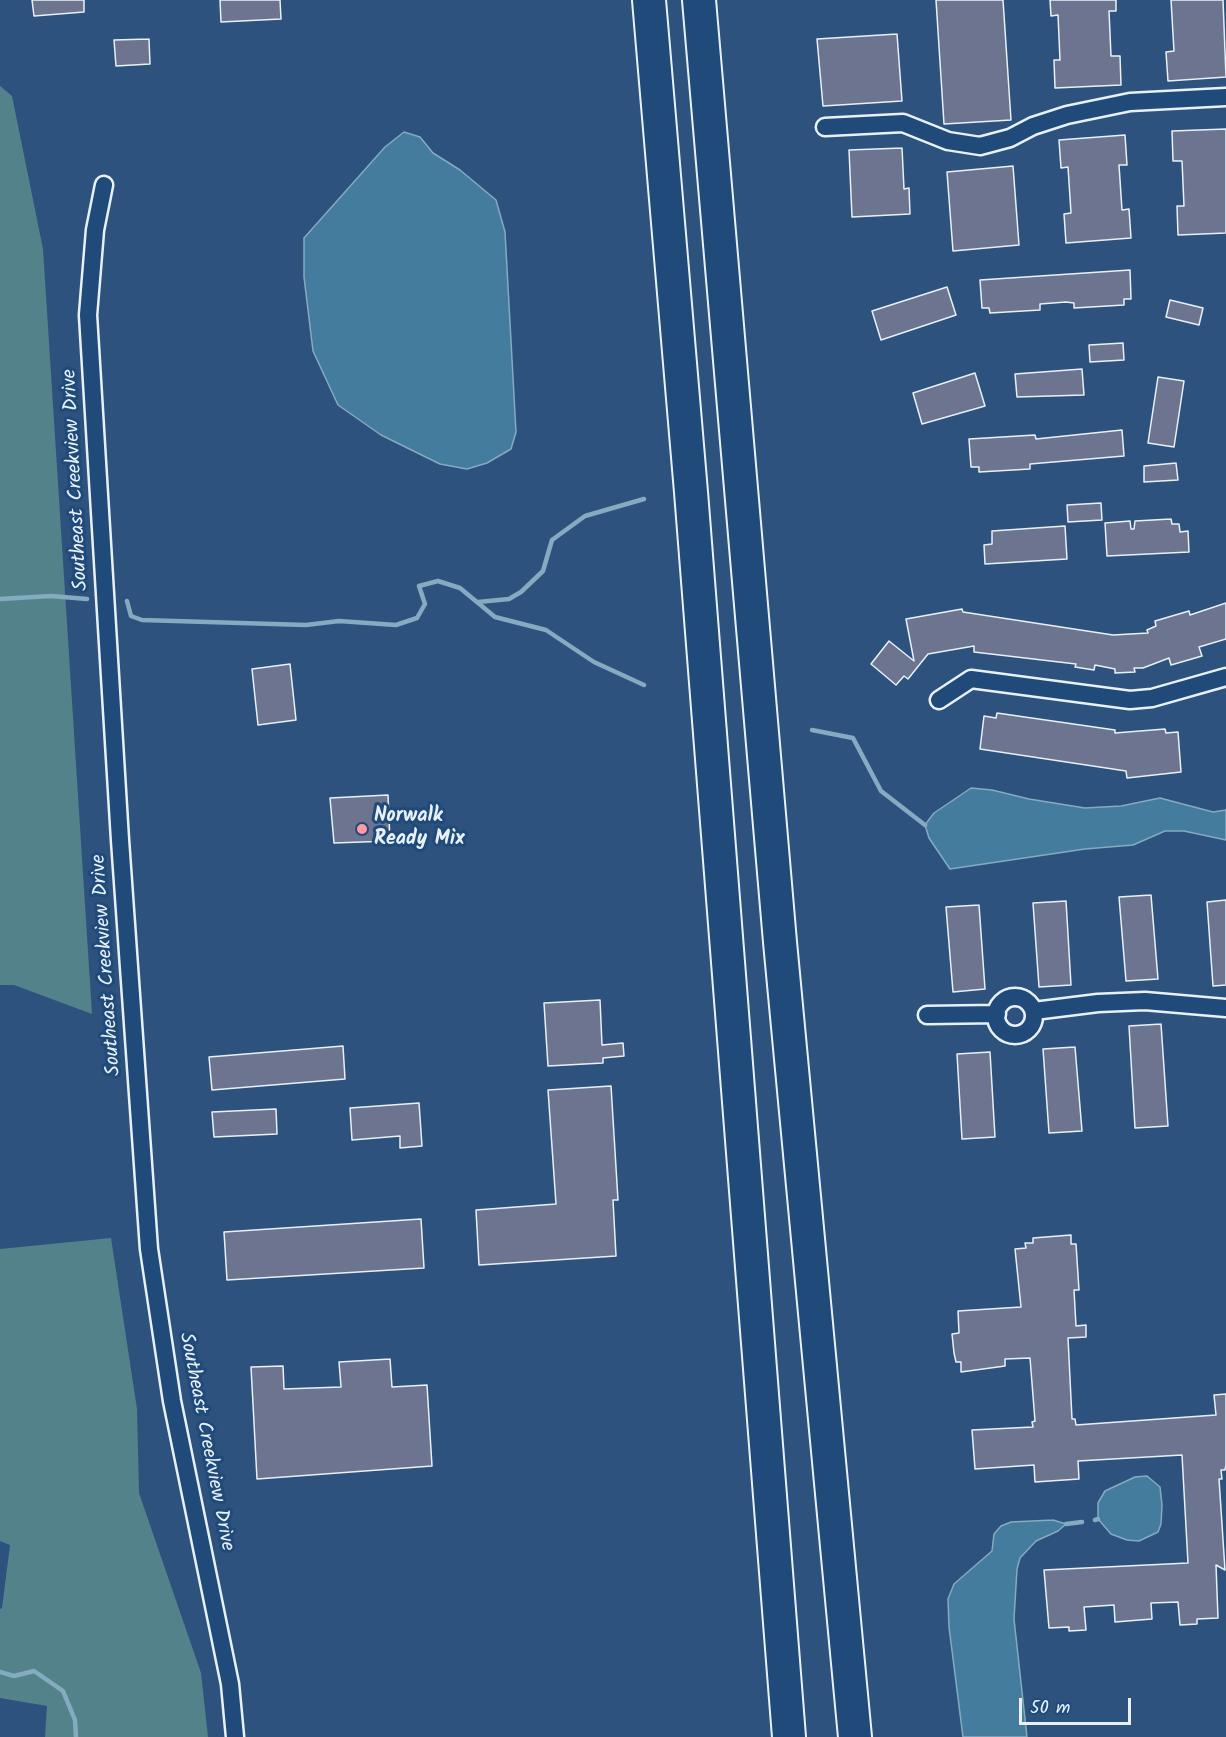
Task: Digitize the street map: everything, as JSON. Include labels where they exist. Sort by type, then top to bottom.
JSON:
[{"type":"highway","points":[[649,0],[693,515],[789,1737]]},
{"type":"highway","points":[[699,0],[783,978],[855,1737]]},
{"type":"street","points":[[825,127],[903,123],[948,141],[980,146],[1010,138],[1033,126],[1067,115],[1130,102],[1226,97]]},
{"type":"street","name":"Southeast Creekview Drive","points":[[104,184],[95,230],[88,315],[121,852],[149,1249],[172,1401],[230,1684],[235,1737]]},
{"type":"street","points":[[939,700],[971,679],[1130,700],[1152,698],[1226,676]]},
{"type":"street","points":[[1014,997],[1025,1000],[1034,1011],[1030,1027],[1017,1034],[1002,1029],[997,1014],[1004,1001],[1014,997]]},
{"type":"street","points":[[1034,1011],[1098,1003],[1145,1001],[1226,1008]]},
{"type":"street","points":[[927,1015],[997,1014]]},
{"type":"green space","points":[[0,86],[12,96],[43,249],[92,1014],[14,985],[0,985]]},
{"type":"green space","points":[[111,1238],[137,1409],[139,1493],[201,1673],[208,1737],[45,1737],[47,1706],[0,1698],[0,1609],[2,1608],[10,1545],[0,1541],[0,1249]]},
{"type":"water","points":[[404,132],[420,137],[433,153],[460,170],[496,200],[505,232],[516,432],[511,449],[487,463],[467,469],[440,464],[381,435],[338,405],[313,351],[304,277],[304,238],[385,147]]},
{"type":"water","points":[[971,788],[1085,808],[1121,806],[1160,798],[1213,812],[1226,810],[1226,840],[1184,831],[1165,831],[1133,845],[1085,849],[950,869],[929,838],[925,825],[934,813]]},
{"type":"water","points":[[1147,1476],[1160,1487],[1162,1505],[1158,1532],[1139,1541],[1127,1540],[1111,1534],[1098,1519],[1098,1503],[1105,1491],[1135,1477]]},
{"type":"water","points":[[1053,1520],[1066,1524],[1058,1531],[1036,1541],[1020,1558],[1017,1569],[1014,1619],[1027,1737],[963,1737],[949,1627],[948,1599],[954,1584],[992,1551],[994,1534],[1001,1526],[1011,1522]]},
{"type":"building","points":[[32,0],[84,0],[84,12],[34,16]]},
{"type":"building","points":[[220,0],[280,0],[281,19],[221,22]]},
{"type":"building","points":[[936,0],[1003,0],[1011,120],[944,124]]},
{"type":"building","points":[[1050,0],[1116,0],[1116,11],[1109,11],[1111,56],[1120,56],[1121,85],[1055,88],[1054,60],[1060,60],[1058,15],[1051,16]]},
{"type":"building","points":[[1171,0],[1223,0],[1226,77],[1168,81],[1166,52],[1174,51]]},
{"type":"building","points":[[897,34],[902,101],[823,106],[817,39]]},
{"type":"building","points":[[149,39],[150,64],[116,66],[114,40]]},
{"type":"building","points":[[1226,129],[1226,233],[1178,235],[1177,206],[1184,206],[1182,161],[1173,161],[1172,131]]},
{"type":"building","points":[[1125,135],[1127,165],[1119,165],[1122,210],[1129,209],[1131,238],[1066,243],[1064,214],[1071,213],[1068,167],[1061,168],[1059,140]]},
{"type":"building","points":[[902,148],[904,189],[909,188],[910,214],[852,217],[849,150]]},
{"type":"building","points":[[1013,166],[1019,245],[953,251],[947,172]]},
{"type":"building","points":[[1130,270],[1131,299],[1124,299],[1124,305],[1074,308],[1074,303],[1066,302],[1040,304],[1040,310],[990,313],[989,308],[982,308],[980,280]]},
{"type":"building","points":[[947,287],[956,315],[881,340],[872,311]]},
{"type":"building","points":[[1170,300],[1203,308],[1199,325],[1166,317]]},
{"type":"building","points":[[1123,343],[1124,360],[1090,362],[1089,345]]},
{"type":"building","points":[[1082,369],[1084,395],[1017,397],[1015,374]]},
{"type":"building","points":[[975,373],[985,406],[922,424],[913,393]]},
{"type":"building","points":[[1158,377],[1184,381],[1174,447],[1148,443]]},
{"type":"building","points":[[1122,430],[1124,456],[1030,464],[1030,469],[979,472],[979,467],[971,467],[969,439],[1035,435],[1036,439]]},
{"type":"building","points":[[1176,463],[1178,480],[1144,482],[1144,466]]},
{"type":"building","points":[[1101,503],[1102,520],[1068,522],[1067,505]]},
{"type":"building","points":[[1171,519],[1172,524],[1179,524],[1180,532],[1188,531],[1189,552],[1107,556],[1105,523],[1130,521],[1131,529],[1134,529],[1135,521]]},
{"type":"building","points":[[1065,526],[1067,559],[985,564],[984,545],[992,544],[992,531]]},
{"type":"building","points":[[1226,603],[1226,639],[1199,647],[1202,656],[1171,665],[1169,658],[1143,668],[1134,668],[1135,672],[1115,673],[1115,669],[1095,665],[1094,670],[1075,667],[1076,664],[974,652],[974,646],[928,654],[908,679],[904,676],[896,685],[871,664],[889,641],[914,661],[906,619],[962,609],[963,612],[1113,635],[1148,633],[1147,630],[1156,626],[1155,621],[1189,611],[1190,615]]},
{"type":"building","points":[[290,664],[296,720],[258,725],[252,669]]},
{"type":"building","points":[[997,713],[1115,730],[1115,733],[1165,729],[1166,733],[1178,732],[1181,772],[1127,778],[1126,771],[980,749],[984,716],[996,718]]},
{"type":"building","name":"Norwalk Ready Mix","points":[[388,795],[390,841],[334,843],[330,798]]},
{"type":"building","points":[[1151,895],[1158,979],[1126,981],[1119,897]]},
{"type":"building","points":[[1226,900],[1226,985],[1213,986],[1207,902]]},
{"type":"building","points":[[1066,901],[1071,985],[1039,987],[1033,903]]},
{"type":"building","points":[[979,905],[985,989],[953,992],[946,907]]},
{"type":"building","points":[[600,1000],[602,1045],[623,1043],[624,1056],[603,1058],[603,1063],[548,1066],[544,1003]]},
{"type":"building","points":[[1161,1024],[1168,1126],[1135,1128],[1129,1026]]},
{"type":"building","points":[[343,1046],[345,1079],[212,1090],[209,1057]]},
{"type":"building","points":[[1075,1047],[1082,1131],[1049,1133],[1043,1049]]},
{"type":"building","points":[[990,1052],[995,1137],[962,1139],[957,1054]]},
{"type":"building","points":[[611,1086],[618,1200],[613,1200],[616,1256],[479,1265],[476,1210],[556,1204],[548,1090]]},
{"type":"building","points":[[419,1103],[422,1146],[400,1148],[400,1136],[352,1140],[350,1108]]},
{"type":"building","points":[[276,1109],[277,1134],[214,1137],[212,1112]]},
{"type":"building","points":[[421,1219],[424,1268],[227,1280],[224,1232]]},
{"type":"building","points":[[1071,1235],[1071,1244],[1076,1244],[1079,1290],[1074,1290],[1076,1326],[1086,1325],[1086,1337],[1068,1338],[1072,1419],[1075,1419],[1076,1425],[1216,1415],[1214,1395],[1226,1394],[1226,1465],[1225,1470],[1221,1470],[1222,1479],[1219,1479],[1225,1570],[1216,1565],[1218,1618],[1197,1619],[1197,1624],[1180,1625],[1178,1602],[1151,1603],[1152,1619],[1115,1622],[1114,1605],[1084,1607],[1086,1630],[1069,1631],[1069,1627],[1049,1628],[1044,1570],[1188,1563],[1182,1455],[1078,1461],[1079,1479],[1035,1482],[1034,1465],[975,1469],[972,1430],[1033,1427],[1032,1422],[1035,1421],[1030,1358],[1005,1359],[1005,1366],[961,1372],[961,1362],[956,1362],[952,1334],[959,1333],[958,1311],[1021,1307],[1015,1249],[1026,1248],[1025,1243],[1033,1243],[1033,1238]]},
{"type":"building","points":[[390,1359],[392,1387],[427,1385],[432,1466],[257,1479],[251,1367],[283,1366],[284,1389],[341,1387],[339,1362]]},
{"type":"waterway","points":[[478,602],[509,599],[521,592],[543,571],[552,540],[585,516],[644,499]]},
{"type":"waterway","points":[[127,601],[131,616],[142,620],[306,625],[339,621],[396,625],[417,618],[425,604],[419,586],[438,581],[460,588],[495,617],[546,630],[594,662],[644,685]]},
{"type":"waterway","points":[[0,599],[51,596],[87,599]]},
{"type":"waterway","points":[[812,730],[853,738],[881,791],[925,825]]},
{"type":"waterway","points":[[1066,1524],[1082,1522]]},
{"type":"waterway","points":[[0,1672],[14,1676],[34,1671],[63,1691],[75,1720],[76,1737]]},
{"type":"place","name":"Norwalk Ready Mix","points":[[362,829]]}]
